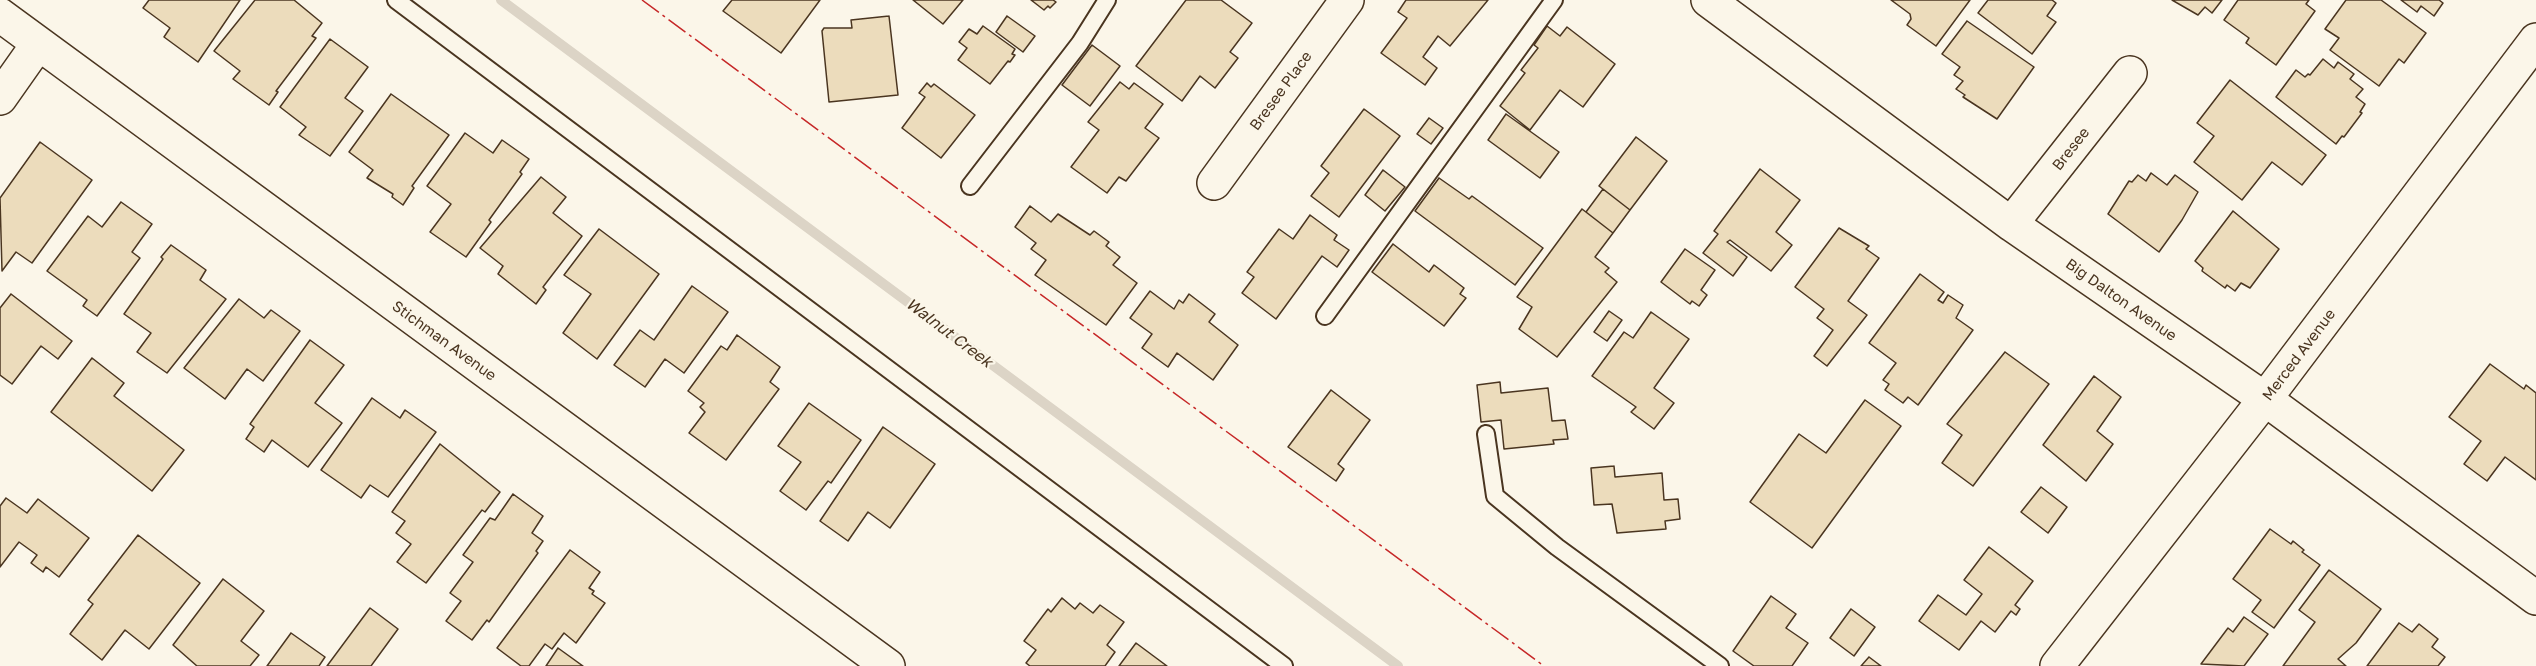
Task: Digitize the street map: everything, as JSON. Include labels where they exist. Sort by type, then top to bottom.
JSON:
[{"type":"street","name":"Bresee Place","points":[[1214,183],[1347,0]]},
{"type":"street","name":"Big Dalton Avenue","points":[[1708,0],[2011,224],[2265,399],[2536,598]]},
{"type":"street","name":"Stichman Avenue","points":[[0,15],[888,666]]},
{"type":"street","name":"Merced Avenue","points":[[2057,666],[2265,399],[2536,40]]},
{"type":"street","points":[[0,98],[38,44]]},
{"type":"street","name":"Bresee","points":[[2011,224],[2130,73]]},
{"type":"lane","points":[[396,0],[1284,666]]},
{"type":"lane","points":[[970,186],[1080,43],[1107,0]]},
{"type":"lane","points":[[1325,316],[1554,0]]},
{"type":"lane","points":[[1486,434],[1495,496],[1557,547],[1720,666]]},
{"type":"building","points":[[149,0],[240,0],[198,62],[164,37],[170,28],[143,8]]},
{"type":"building","points":[[255,0],[294,0],[322,23],[312,36],[316,38],[276,91],[278,92],[269,105],[233,79],[240,71],[214,51]]},
{"type":"building","points":[[732,0],[820,0],[781,53],[723,11]]},
{"type":"building","points":[[913,0],[963,0],[943,24]]},
{"type":"building","points":[[1031,0],[1053,0],[1056,2],[1044,10]]},
{"type":"building","points":[[1186,0],[1221,0],[1252,23],[1230,52],[1238,58],[1215,88],[1200,76],[1182,101],[1136,66]]},
{"type":"building","points":[[1406,0],[1488,0],[1450,46],[1438,36],[1423,57],[1437,68],[1425,85],[1381,53],[1407,18],[1398,12]]},
{"type":"building","points":[[1891,0],[1970,0],[1936,46],[1907,25],[1911,19],[1910,14]]},
{"type":"building","points":[[1988,0],[2052,0],[2056,3],[2047,16],[2056,22],[2032,54],[1978,13]]},
{"type":"building","points":[[2172,0],[2222,0],[2212,13],[2205,7],[2198,15]]},
{"type":"building","points":[[2238,0],[2309,0],[2306,4],[2315,11],[2276,65],[2246,43],[2249,38],[2224,20]]},
{"type":"building","points":[[2346,0],[2381,0],[2426,33],[2404,63],[2399,59],[2379,86],[2330,50],[2339,38],[2325,29]]},
{"type":"building","points":[[2401,0],[2439,0],[2443,3],[2434,16],[2421,6],[2417,12]]},
{"type":"building","points":[[889,16],[898,95],[829,102],[822,31],[824,28],[852,28],[851,20]]},
{"type":"building","points":[[1007,16],[1035,36],[1023,52],[996,32]]},
{"type":"building","points":[[1967,21],[2034,67],[1997,119],[1963,97],[1965,95],[1956,89],[1963,81],[1954,75],[1960,67],[1942,54]]},
{"type":"building","points":[[983,26],[1015,49],[1012,54],[1015,55],[1010,62],[1008,61],[990,84],[958,60],[967,48],[959,42],[969,29],[977,34]]},
{"type":"building","points":[[1547,26],[1560,36],[1567,27],[1615,64],[1583,107],[1560,90],[1530,130],[1500,106],[1525,73],[1521,70],[1538,48],[1534,45]]},
{"type":"building","points":[[330,39],[368,67],[345,98],[363,111],[330,156],[299,135],[306,127],[280,107]]},
{"type":"building","points":[[1092,45],[1120,66],[1090,106],[1062,85]]},
{"type":"building","points":[[2323,59],[2334,68],[2338,62],[2354,74],[2350,79],[2363,89],[2356,97],[2365,104],[2360,112],[2362,113],[2336,144],[2276,97],[2296,70],[2305,77],[2310,75]]},
{"type":"building","points":[[2230,80],[2326,155],[2302,185],[2272,162],[2242,200],[2194,162],[2214,136],[2197,123]]},
{"type":"building","points":[[1120,82],[1129,89],[1134,83],[1163,104],[1145,128],[1159,138],[1126,181],[1119,177],[1107,193],[1071,167],[1099,130],[1088,122]]},
{"type":"building","points":[[927,83],[931,87],[934,84],[975,115],[941,158],[902,128],[925,97],[919,93]]},
{"type":"building","points":[[391,94],[449,135],[412,186],[414,188],[403,205],[392,197],[393,194],[367,178],[373,170],[349,152]]},
{"type":"building","points":[[1364,109],[1400,136],[1339,217],[1311,196],[1329,173],[1321,166]]},
{"type":"building","points":[[1506,114],[1559,152],[1540,178],[1488,140]]},
{"type":"building","points":[[1429,118],[1443,128],[1431,144],[1417,134]]},
{"type":"building","points":[[465,133],[493,153],[502,140],[529,159],[520,172],[522,174],[466,257],[430,232],[451,204],[427,186]]},
{"type":"building","points":[[1636,137],[1667,161],[1630,210],[1599,186]]},
{"type":"building","points":[[40,142],[92,180],[32,263],[16,252],[2,271],[0,198]]},
{"type":"building","points":[[1760,169],[1800,200],[1776,232],[1792,245],[1771,271],[1730,240],[1727,242],[1747,257],[1733,276],[1703,253],[1718,234],[1714,231]]},
{"type":"building","points":[[1383,170],[1405,187],[1385,211],[1365,195]]},
{"type":"building","points":[[2151,173],[2167,185],[2175,175],[2198,192],[2182,220],[2159,252],[2108,214],[2129,181],[2132,182],[2138,175],[2146,181]]},
{"type":"building","points":[[541,177],[566,197],[553,213],[582,236],[543,287],[546,290],[536,304],[498,274],[503,266],[480,248]]},
{"type":"building","points":[[1439,178],[1469,199],[1472,196],[1543,248],[1515,285],[1415,211]]},
{"type":"building","points":[[1603,189],[1630,210],[1613,233],[1586,212]]},
{"type":"building","points":[[121,202],[152,224],[132,252],[140,258],[97,316],[83,306],[87,300],[47,271],[88,216],[102,227]]},
{"type":"building","points":[[1030,206],[1051,222],[1058,214],[1090,235],[1094,231],[1109,242],[1106,246],[1120,257],[1113,265],[1137,283],[1106,325],[1035,275],[1046,260],[1031,249],[1036,243],[1015,227]]},
{"type":"building","points":[[1582,209],[1613,233],[1595,257],[1609,268],[1605,272],[1617,282],[1557,357],[1519,329],[1532,307],[1517,297]]},
{"type":"building","points":[[2233,211],[2279,249],[2250,288],[2241,283],[2235,291],[2227,285],[2225,288],[2202,271],[2203,268],[2195,261]]},
{"type":"building","points":[[1310,215],[1337,235],[1334,240],[1349,250],[1337,267],[1322,256],[1276,319],[1242,293],[1254,277],[1247,272],[1279,229],[1293,239]]},
{"type":"building","points":[[1839,228],[1869,246],[1866,249],[1879,258],[1848,301],[1867,315],[1827,366],[1814,356],[1833,330],[1817,318],[1824,309],[1795,287]]},
{"type":"building","points":[[599,229],[659,274],[597,359],[563,333],[591,294],[564,275]]},
{"type":"building","points":[[1393,244],[1429,272],[1434,265],[1464,288],[1460,294],[1466,298],[1444,326],[1372,272]]},
{"type":"building","points":[[171,245],[206,270],[200,280],[226,299],[167,373],[137,352],[151,333],[124,314]]},
{"type":"building","points":[[1685,249],[1715,270],[1701,290],[1707,295],[1699,306],[1692,301],[1690,304],[1661,282]]},
{"type":"building","points":[[1920,274],[1944,292],[1938,300],[1943,303],[1948,295],[1963,305],[1956,318],[1973,330],[1918,405],[1908,397],[1903,403],[1885,390],[1889,384],[1883,380],[1896,363],[1869,343]]},
{"type":"building","points":[[692,286],[728,312],[684,373],[665,359],[645,387],[614,365],[640,330],[654,340]]},
{"type":"building","points":[[1150,291],[1174,309],[1179,300],[1183,303],[1189,294],[1215,314],[1209,322],[1238,345],[1213,380],[1177,353],[1168,367],[1142,348],[1152,334],[1130,318]]},
{"type":"building","points":[[11,294],[72,341],[58,359],[41,346],[12,384],[0,375],[0,308]]},
{"type":"building","points":[[239,299],[264,318],[271,310],[300,331],[263,381],[247,369],[225,399],[184,368]]},
{"type":"building","points":[[1609,311],[1622,320],[1607,341],[1594,332]]},
{"type":"building","points":[[1651,312],[1689,339],[1654,388],[1674,403],[1654,429],[1631,412],[1636,407],[1592,376],[1624,332],[1633,338]]},
{"type":"building","points":[[737,335],[780,367],[770,382],[779,389],[726,460],[689,433],[705,412],[700,407],[704,403],[688,391],[721,346],[727,350]]},
{"type":"building","points":[[310,340],[344,365],[315,403],[342,423],[308,467],[272,440],[264,452],[246,439],[254,427],[250,424]]},
{"type":"building","points":[[2005,352],[2049,384],[1973,486],[1942,463],[1962,435],[1947,424]]},
{"type":"building","points":[[92,358],[124,383],[114,396],[184,450],[152,491],[51,412]]},
{"type":"building","points":[[2490,364],[2524,389],[2526,385],[2536,393],[2536,480],[2505,457],[2487,481],[2464,464],[2481,441],[2449,417]]},
{"type":"building","points":[[2094,376],[2121,397],[2097,431],[2113,444],[2086,481],[2043,445]]},
{"type":"building","points":[[1500,382],[1501,393],[1548,388],[1552,421],[1565,420],[1568,439],[1553,440],[1554,444],[1504,449],[1501,420],[1481,422],[1477,385]]},
{"type":"building","points":[[1331,390],[1370,420],[1338,464],[1344,469],[1336,481],[1288,447]]},
{"type":"building","points":[[372,398],[400,418],[405,410],[436,432],[388,497],[370,485],[361,498],[321,470]]},
{"type":"building","points":[[1865,400],[1901,426],[1812,548],[1750,502],[1799,434],[1826,453]]},
{"type":"building","points":[[809,403],[861,440],[831,483],[828,481],[806,510],[780,491],[801,462],[778,446]]},
{"type":"building","points":[[883,427],[935,464],[890,528],[868,512],[848,541],[820,521]]},
{"type":"building","points":[[440,444],[500,492],[485,512],[482,510],[426,583],[397,562],[411,544],[396,533],[405,521],[392,512]]},
{"type":"building","points":[[1614,466],[1615,477],[1662,473],[1664,500],[1678,499],[1680,519],[1665,521],[1666,529],[1617,533],[1612,504],[1594,505],[1591,468]]},
{"type":"building","points":[[2041,487],[2067,507],[2048,533],[2021,512]]},
{"type":"building","points":[[513,494],[543,516],[532,533],[543,541],[536,551],[538,553],[489,622],[487,620],[472,640],[446,621],[461,601],[450,593],[473,562],[463,555],[490,518],[495,520]]},
{"type":"building","points":[[6,498],[27,513],[38,499],[89,538],[59,577],[46,567],[43,572],[31,563],[37,555],[19,542],[0,567],[0,506]]},
{"type":"building","points":[[2270,529],[2291,544],[2293,541],[2304,550],[2302,552],[2320,565],[2274,628],[2252,612],[2261,600],[2233,579]]},
{"type":"building","points":[[138,535],[200,583],[149,649],[125,630],[102,660],[70,634],[93,604],[88,600]]},
{"type":"building","points":[[1989,547],[2033,581],[2015,605],[2020,609],[2016,615],[2011,611],[1995,632],[1981,621],[1959,650],[1919,621],[1938,595],[1966,615],[1982,594],[1964,580]]},
{"type":"building","points":[[570,550],[600,572],[589,588],[594,591],[592,594],[605,603],[576,643],[564,633],[552,649],[545,644],[529,666],[521,666],[497,648]]},
{"type":"building","points":[[2329,570],[2381,609],[2356,643],[2338,659],[2346,666],[2283,666],[2315,622],[2299,610]]},
{"type":"building","points":[[223,579],[264,611],[241,641],[259,655],[250,666],[197,666],[173,645]]},
{"type":"building","points":[[1771,596],[1796,614],[1786,628],[1808,643],[1792,666],[1754,666],[1733,651]]},
{"type":"building","points":[[1062,598],[1075,609],[1080,603],[1093,613],[1100,605],[1124,622],[1107,645],[1115,652],[1105,666],[1030,666],[1026,663],[1036,650],[1024,641],[1048,609],[1051,612]]},
{"type":"building","points":[[370,608],[398,629],[371,666],[327,666]]},
{"type":"building","points":[[1851,609],[1875,627],[1854,656],[1830,638]]},
{"type":"building","points":[[2244,617],[2268,634],[2244,666],[2201,664],[2228,628],[2233,632]]},
{"type":"building","points":[[2399,623],[2412,632],[2419,624],[2438,639],[2432,647],[2445,657],[2438,666],[2367,666]]},
{"type":"building","points":[[291,633],[325,657],[319,666],[267,666]]},
{"type":"building","points":[[1136,643],[1167,666],[1119,666]]},
{"type":"building","points":[[558,648],[583,666],[546,666]]},
{"type":"building","points":[[1869,657],[1881,666],[1861,666]]},
{"type":"waterway","name":"Walnut Creek","points":[[501,0],[1398,666]]},
{"type":"power","points":[[642,0],[1544,666]]}]
